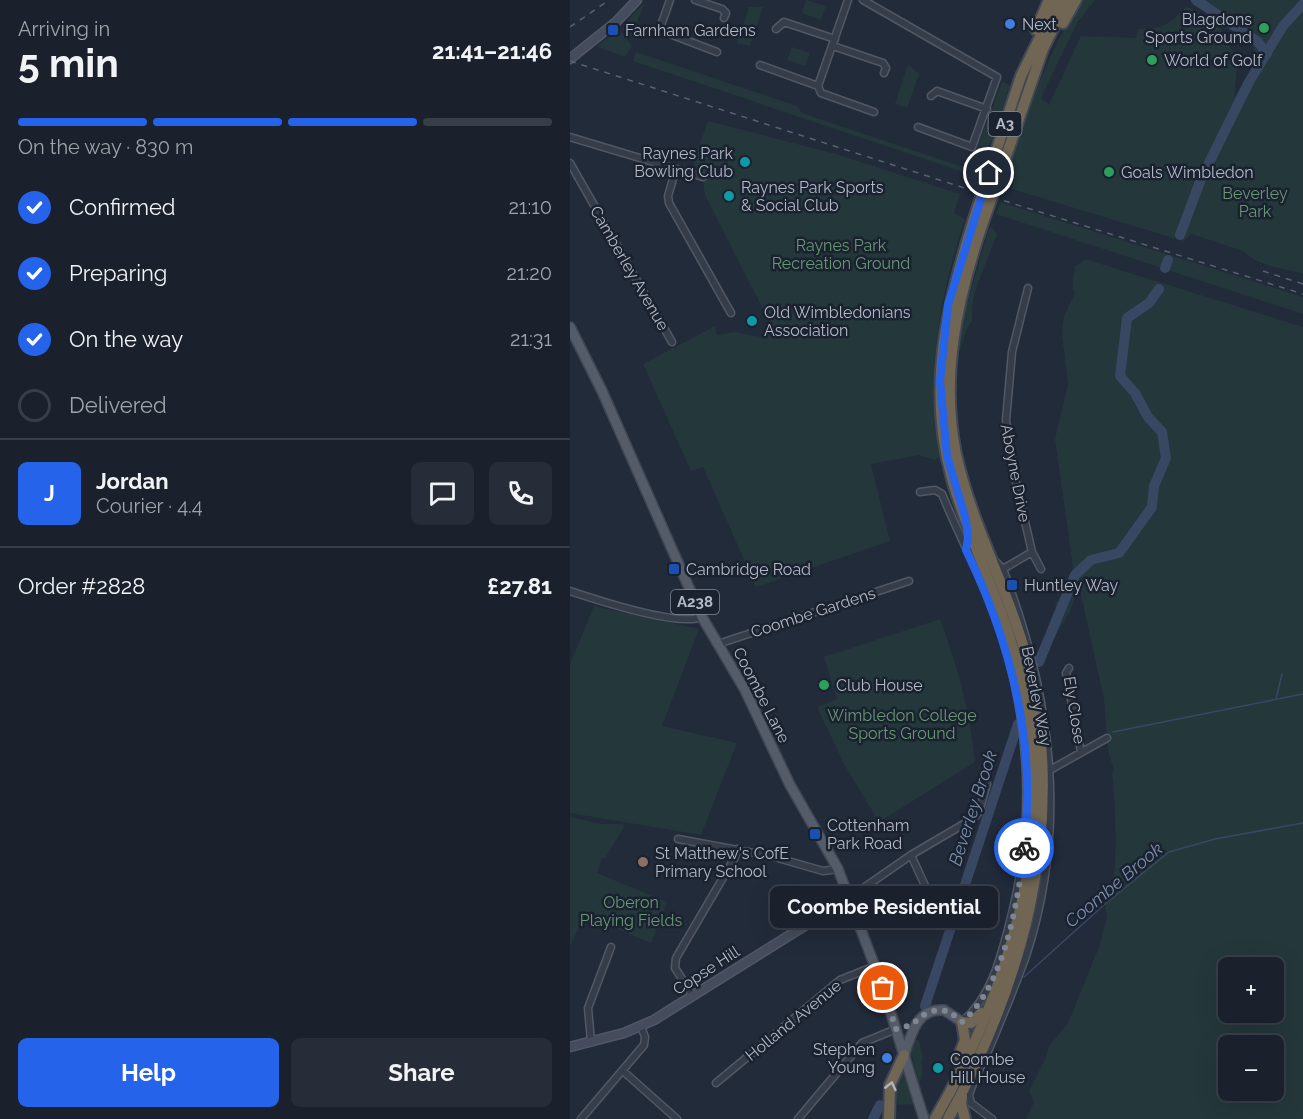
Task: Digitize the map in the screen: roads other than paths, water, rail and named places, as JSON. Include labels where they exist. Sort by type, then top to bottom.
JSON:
[{"type":"highway","points":[[1021,76],[1049,0]]},
{"type":"highway","name":"Beverley Way","points":[[994,175],[1021,76],[1058,0]]},
{"type":"highway","name":"Beverley Way","points":[[935,1119],[952,1088],[1008,955],[1025,887],[1032,826],[1033,756],[1027,709],[1013,648],[966,520],[947,456],[940,381],[948,305],[994,175],[1043,49],[1067,0]]},
{"type":"highway","points":[[1028,91],[1076,0]]},
{"type":"highway","name":"Beverley Way","points":[[958,1105],[1004,995],[1024,938],[1035,889],[1043,828],[1042,750],[1032,679],[1015,619],[957,455],[950,401],[950,367],[958,307],[977,224]]},
{"type":"highway","points":[[952,1088],[953,1072],[965,1040],[962,1022],[971,1023],[977,1019],[994,991]]},
{"type":"highway","points":[[889,1119],[890,1085],[904,1055]]},
{"type":"highway","points":[[956,1119],[958,1105]]},
{"type":"highway","points":[[958,1105],[965,1119]]},
{"type":"highway","name":"A3","points":[[948,1119],[958,1105]]},
{"type":"main road","name":"Coombe Lane","points":[[570,327],[602,391],[702,617],[746,690],[798,802],[838,869],[875,966],[924,1119]]},
{"type":"main road","points":[[904,1055],[916,1023],[924,1014],[939,1010],[949,1011],[962,1022]]},
{"type":"main road","points":[[896,1029],[916,1023]]},
{"type":"street","points":[[570,59],[616,22],[637,0]]},
{"type":"street","points":[[670,0],[660,28],[662,31],[717,52]]},
{"type":"street","points":[[695,0],[722,9],[726,14],[724,18]]},
{"type":"street","points":[[848,0],[818,86],[821,93],[874,112]]},
{"type":"street","points":[[863,0],[942,47],[992,72],[997,77],[972,147],[918,127]]},
{"type":"street","points":[[776,28],[784,22],[883,63],[886,68],[884,73]]},
{"type":"street","points":[[760,65],[818,86]]},
{"type":"street","points":[[931,96],[937,91],[987,109]]},
{"type":"street","points":[[570,137],[703,177]]},
{"type":"street","name":"Camberley Avenue","points":[[570,163],[672,342]]},
{"type":"street","points":[[676,169],[668,196],[669,203],[731,313]]},
{"type":"street","name":"Aboyne Drive","points":[[1028,288],[1012,352],[1006,420],[1011,456],[1032,552],[1041,569]]},
{"type":"street","name":"Beverley Way","points":[[920,492],[935,490],[942,494],[990,602],[1010,663],[1024,740],[1027,805],[1020,881],[1003,947],[988,990],[962,1022]]},
{"type":"street","name":"Beverley Way","points":[[965,546],[968,538],[966,520]]},
{"type":"street","points":[[1003,569],[1032,552]]},
{"type":"street","name":"Beverley Way","points":[[992,558],[1003,569],[1026,632],[1037,675],[1050,770],[1048,840],[1032,933],[1016,983],[969,1095],[971,1103],[992,1119]]},
{"type":"street","name":"Coombe Gardens","points":[[718,644],[909,581]]},
{"type":"street","points":[[570,591],[614,606],[658,615],[689,620],[702,617]]},
{"type":"street","name":"Ely Close","points":[[1069,668],[1066,674],[1081,752]]},
{"type":"street","points":[[1050,770],[1107,738]]},
{"type":"street","points":[[849,898],[911,855],[974,818],[979,812],[987,783]]},
{"type":"street","points":[[678,839],[738,849],[823,871],[838,869]]},
{"type":"street","points":[[693,996],[675,968],[676,958],[738,849]]},
{"type":"street","points":[[911,855],[927,890],[926,902]]},
{"type":"street","name":"Copse Hill","points":[[570,1047],[641,1026],[849,898]]},
{"type":"street","points":[[591,1041],[588,1008],[611,947]]},
{"type":"street","name":"Holland Avenue","points":[[716,1083],[840,980],[875,966]]},
{"type":"street","points":[[582,1119],[644,1045],[645,1037],[641,1026]]},
{"type":"street","points":[[798,1119],[862,1042],[896,1029]]},
{"type":"street","points":[[622,1071],[677,1119]]},
{"type":"waterway","points":[[1196,0],[1258,42],[1267,54]]},
{"type":"waterway","name":"Beverley Brook","points":[[1180,235],[1201,179],[1249,82],[1283,26],[1303,4]]},
{"type":"waterway","name":"Beverley Brook","points":[[1165,268],[1168,260]]},
{"type":"waterway","name":"Beverley Brook","points":[[1039,662],[1075,575],[1091,560],[1119,553],[1152,507],[1154,486],[1166,458],[1162,432],[1148,417],[1135,393],[1120,376],[1127,318],[1149,303],[1159,289]]},
{"type":"waterway","points":[[1276,699],[1282,674]]},
{"type":"waterway","points":[[1113,732],[1303,694]]},
{"type":"waterway","name":"Beverley Brook","points":[[925,1006],[1018,724]]},
{"type":"waterway","name":"Coombe Brook","points":[[1024,977],[1106,903],[1169,852],[1215,839],[1303,823]]},
{"type":"waterway","name":"Beverley Brook","points":[[873,1119],[880,1105]]},
{"type":"railway","points":[[570,27],[609,0]]},
{"type":"railway","points":[[570,61],[1303,294]]},
{"type":"railway","points":[[1263,271],[1303,284]]},
{"type":"place","name":"Next","points":[[1010,24]]},
{"type":"place","name":"Blagdons Sports Ground","points":[[1264,28]]},
{"type":"place","name":"Farnham Gardens","points":[[613,30]]},
{"type":"place","name":"World of Golf","points":[[1152,60]]},
{"type":"place","name":"Raynes Park Bowling Club","points":[[745,162]]},
{"type":"place","name":"Goals Wimbledon","points":[[1109,172]]},
{"type":"place","name":"Raynes Park Sports & Social Club","points":[[729,196]]},
{"type":"place","name":"Old Wimbledonians Association","points":[[752,321]]},
{"type":"place","name":"Cambridge Road","points":[[674,569]]},
{"type":"place","name":"Huntley Way","points":[[1012,585]]},
{"type":"place","name":"Club House","points":[[824,685]]},
{"type":"place","name":"Cottenham Park Road","points":[[815,834]]},
{"type":"place","name":"St Matthew's CofE Primary School","points":[[643,862]]},
{"type":"place","name":"Coombe Residential","points":[[883,988]]},
{"type":"place","name":"Stephen Young","points":[[887,1058]]},
{"type":"place","name":"Coombe Hill House","points":[[938,1068]]},
{"type":"park label","name":"Beverley Park","points":[[1255,202]]},
{"type":"park label","name":"Raynes Park Recreation Ground","points":[[841,254]]},
{"type":"park label","name":"Wimbledon College Sports Ground","points":[[902,724]]},
{"type":"park label","name":"Oberon Playing Fields","points":[[631,911]]}]
